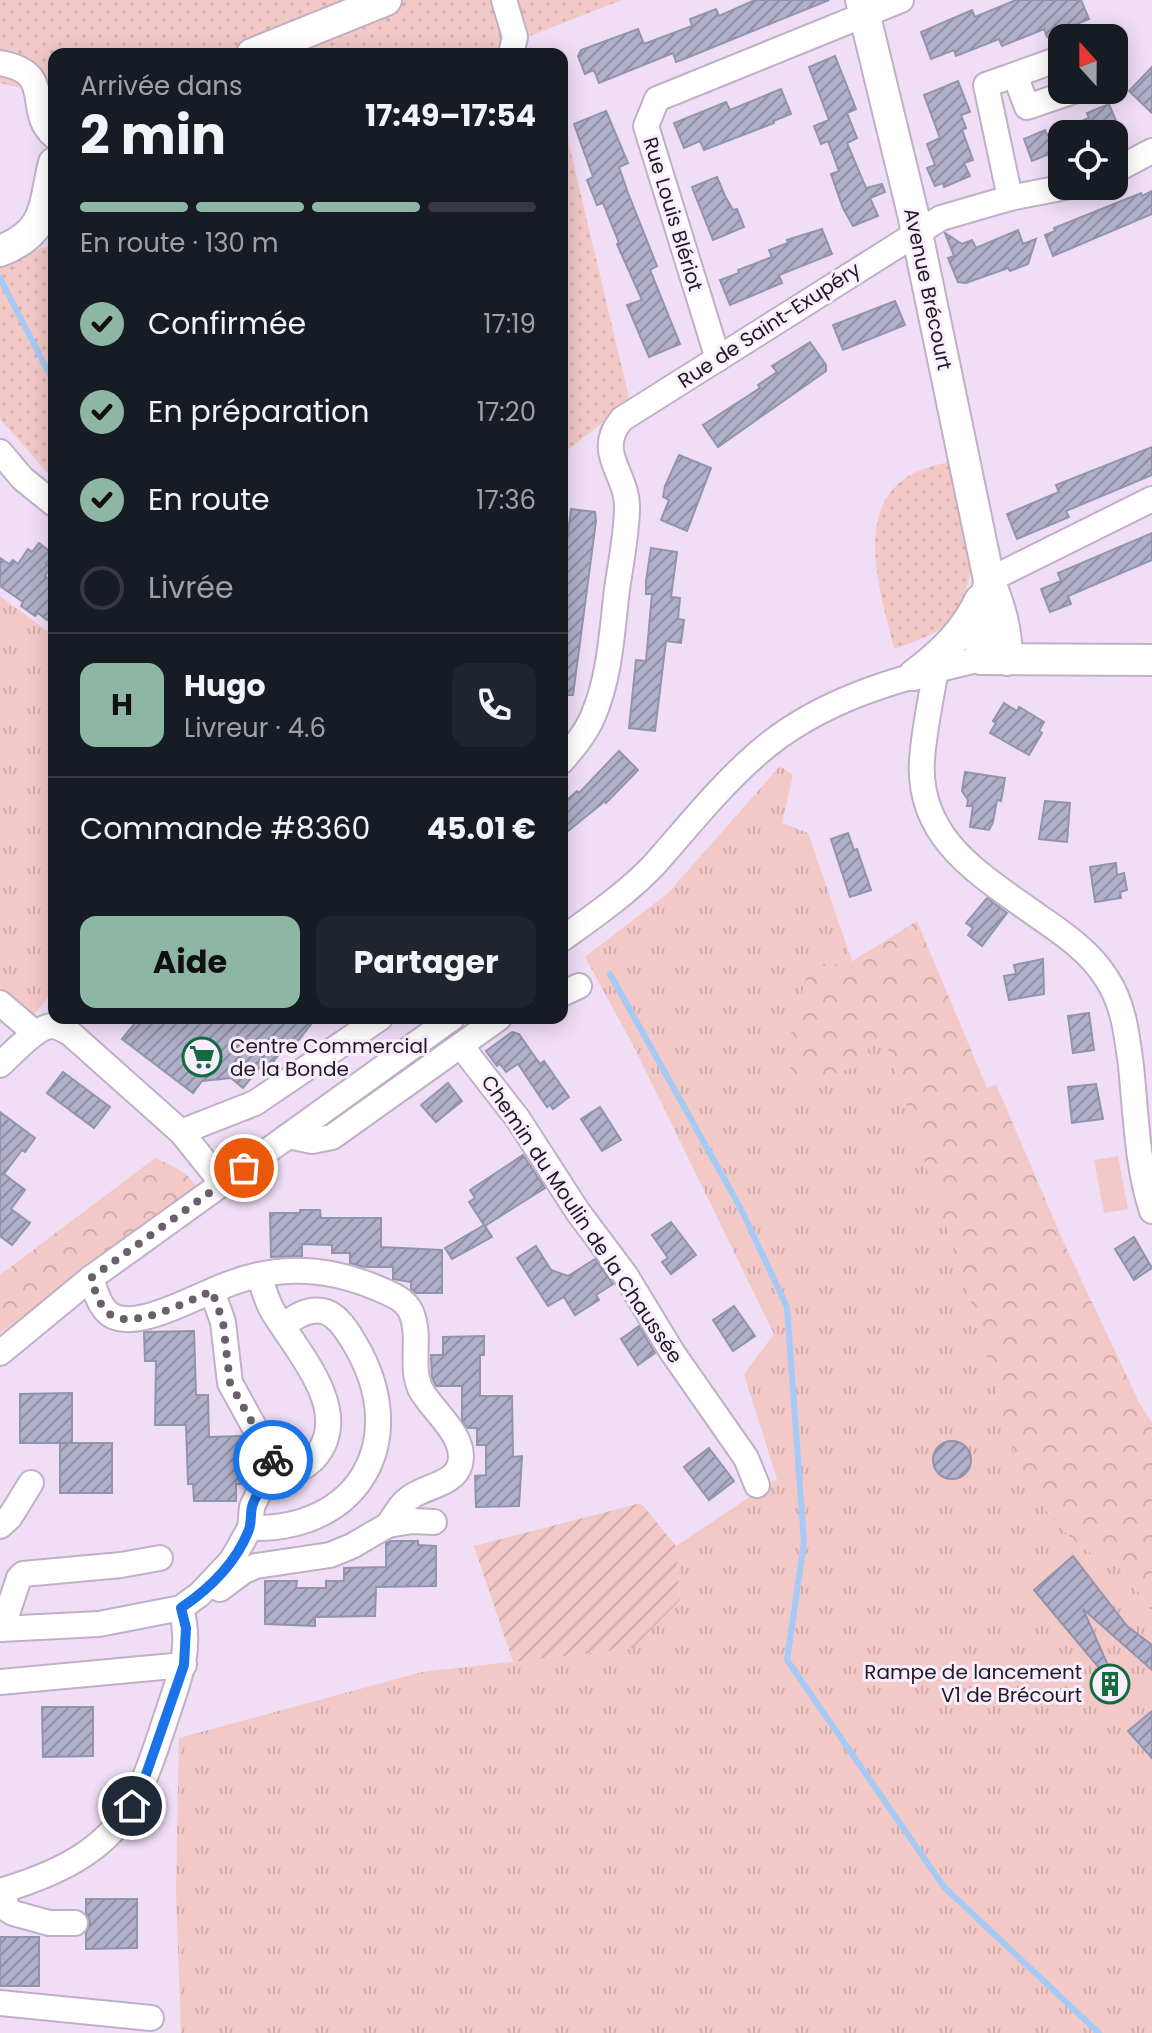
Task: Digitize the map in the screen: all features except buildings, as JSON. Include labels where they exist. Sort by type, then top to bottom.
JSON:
[{"type":"main road","points":[[267,48],[386,0]]},
{"type":"main road","name":"Avenue Brécourt","points":[[862,7],[917,231],[989,580],[1004,618],[1007,635],[994,660]]},
{"type":"main road","points":[[0,251],[30,235],[48,218]]},
{"type":"main road","points":[[925,672],[965,626],[989,580]]},
{"type":"main road","points":[[994,660],[1152,660]]},
{"type":"street","points":[[504,0],[515,37],[512,48]]},
{"type":"street","name":"Rue Louis Blériot","points":[[718,359],[646,126],[657,99],[862,7],[901,0]]},
{"type":"street","points":[[0,63],[18,66],[28,73],[37,90],[44,128],[48,131]]},
{"type":"street","points":[[1010,198],[986,85],[1048,63]]},
{"type":"street","points":[[1015,75],[1027,107],[1048,100]]},
{"type":"street","points":[[1128,164],[1152,151]]},
{"type":"street","name":"Rue de Saint-Exupéry","points":[[568,754],[594,716],[608,665],[627,513],[624,487],[611,458],[609,438],[622,419],[941,218],[1048,191]]},
{"type":"street","points":[[0,452],[23,479],[48,499]]},
{"type":"street","points":[[989,580],[1152,499]]},
{"type":"street","points":[[568,934],[634,884],[714,795],[759,752],[787,731],[860,694],[925,672],[994,660]]},
{"type":"street","points":[[925,672],[922,776],[924,798],[933,819],[953,851],[967,864],[1077,945],[1107,978],[1116,996],[1145,1123],[1142,1165],[1152,1211]]},
{"type":"street","points":[[0,1003],[35,1033]]},
{"type":"street","points":[[181,1132],[255,1103],[371,1024]]},
{"type":"street","points":[[0,1353],[91,1278],[288,1136],[432,1024]]},
{"type":"street","points":[[288,1136],[312,1141],[332,1137],[491,1024]]},
{"type":"street","points":[[0,1065],[35,1033],[48,1026],[57,1026],[71,1034],[181,1132],[222,1183]]},
{"type":"street","name":"Chemin du Moulin de la Chaussée","points":[[461,1046],[518,1119],[578,1212],[626,1276],[672,1352],[746,1458],[757,1485]]},
{"type":"street","points":[[91,1278],[104,1309],[125,1322],[259,1275],[306,1269],[329,1272],[393,1295],[406,1303],[412,1314],[417,1340],[417,1381],[459,1446],[460,1466],[450,1479],[409,1498],[388,1525]]},
{"type":"street","points":[[160,1558],[121,1565],[23,1574],[1,1629],[99,1624],[181,1608],[206,1589],[232,1560],[250,1528],[252,1507],[259,1492],[274,1476],[288,1475],[316,1457],[325,1443],[328,1427],[324,1398],[318,1383],[267,1301],[259,1275]]},
{"type":"street","points":[[212,1291],[223,1322],[230,1383],[273,1461],[274,1476]]},
{"type":"street","points":[[250,1528],[285,1525],[328,1512],[341,1504],[355,1490],[366,1472],[378,1432],[371,1378],[361,1353],[335,1317],[322,1311],[310,1311],[283,1326]]},
{"type":"street","points":[[0,1526],[10,1517],[31,1483]]},
{"type":"street","points":[[206,1589],[221,1588],[244,1571],[269,1562],[330,1555],[388,1525],[412,1521],[434,1522]]},
{"type":"street","points":[[75,1923],[49,1923],[13,1913],[8,1910],[1,1891],[57,1872],[79,1860],[118,1823],[142,1786],[184,1665],[186,1628],[181,1608]]},
{"type":"street","points":[[0,1682],[184,1665]]},
{"type":"street","points":[[0,2003],[151,2018]]},
{"type":"green space","points":[[0,0],[622,0],[499,48],[48,48],[48,110],[21,88],[0,83]]},
{"type":"green space","points":[[568,140],[630,402],[568,449]]},
{"type":"green space","points":[[48,246],[48,473],[0,419],[0,266]]},
{"type":"green space","points":[[951,462],[971,570],[966,588],[955,614],[938,631],[894,649],[876,562],[876,534],[881,509],[894,488],[917,472]]},
{"type":"green space","points":[[0,596],[48,630],[48,998],[34,1015],[0,988]]},
{"type":"green space","points":[[780,766],[793,775],[782,823],[808,833],[852,961],[846,965],[882,1029],[979,1328],[1022,1483],[1078,1546],[1123,1570],[1152,1612],[1152,2033],[181,2033],[176,1893],[179,1738],[422,1672],[633,1648],[680,1600],[676,1546],[777,1479],[744,1374],[774,1334],[635,1049],[585,957],[668,893]]},
{"type":"green space","points":[[917,921],[987,1088],[996,1084],[1064,1243],[1141,1406],[1152,1422],[1152,1612],[1123,1570],[1078,1546],[1022,1483],[979,1328],[882,1030],[854,1068],[823,1076],[793,1078],[786,1052],[810,963],[846,965]]},
{"type":"green space","points":[[1118,1156],[1128,1209],[1104,1213],[1094,1160]]},
{"type":"green space","points":[[155,1158],[184,1173],[197,1188],[0,1333],[0,1275]]},
{"type":"green space","points":[[641,1503],[676,1546],[680,1600],[633,1648],[513,1662],[474,1546]]},
{"type":"waterway","points":[[0,278],[48,371]]},
{"type":"waterway","points":[[610,974],[741,1209],[787,1307],[804,1542],[787,1660],[944,1887],[1099,2033]]},
{"type":"way so far","points":[[244,1168],[91,1278],[104,1309],[125,1322],[149,1316],[212,1291],[225,1332],[225,1362],[230,1383],[273,1460]]},
{"type":"place","name":"Centre Commercial de la Bonde","points":[[202,1057]]},
{"type":"place","name":"Rampe de lancement V1 de Brécourt","points":[[1110,1684]]},
{"type":"route","points":[[132,1806],[142,1786],[184,1665],[186,1628],[181,1608],[217,1578],[243,1543],[250,1528],[252,1507],[259,1492],[274,1476],[273,1460]]}]
